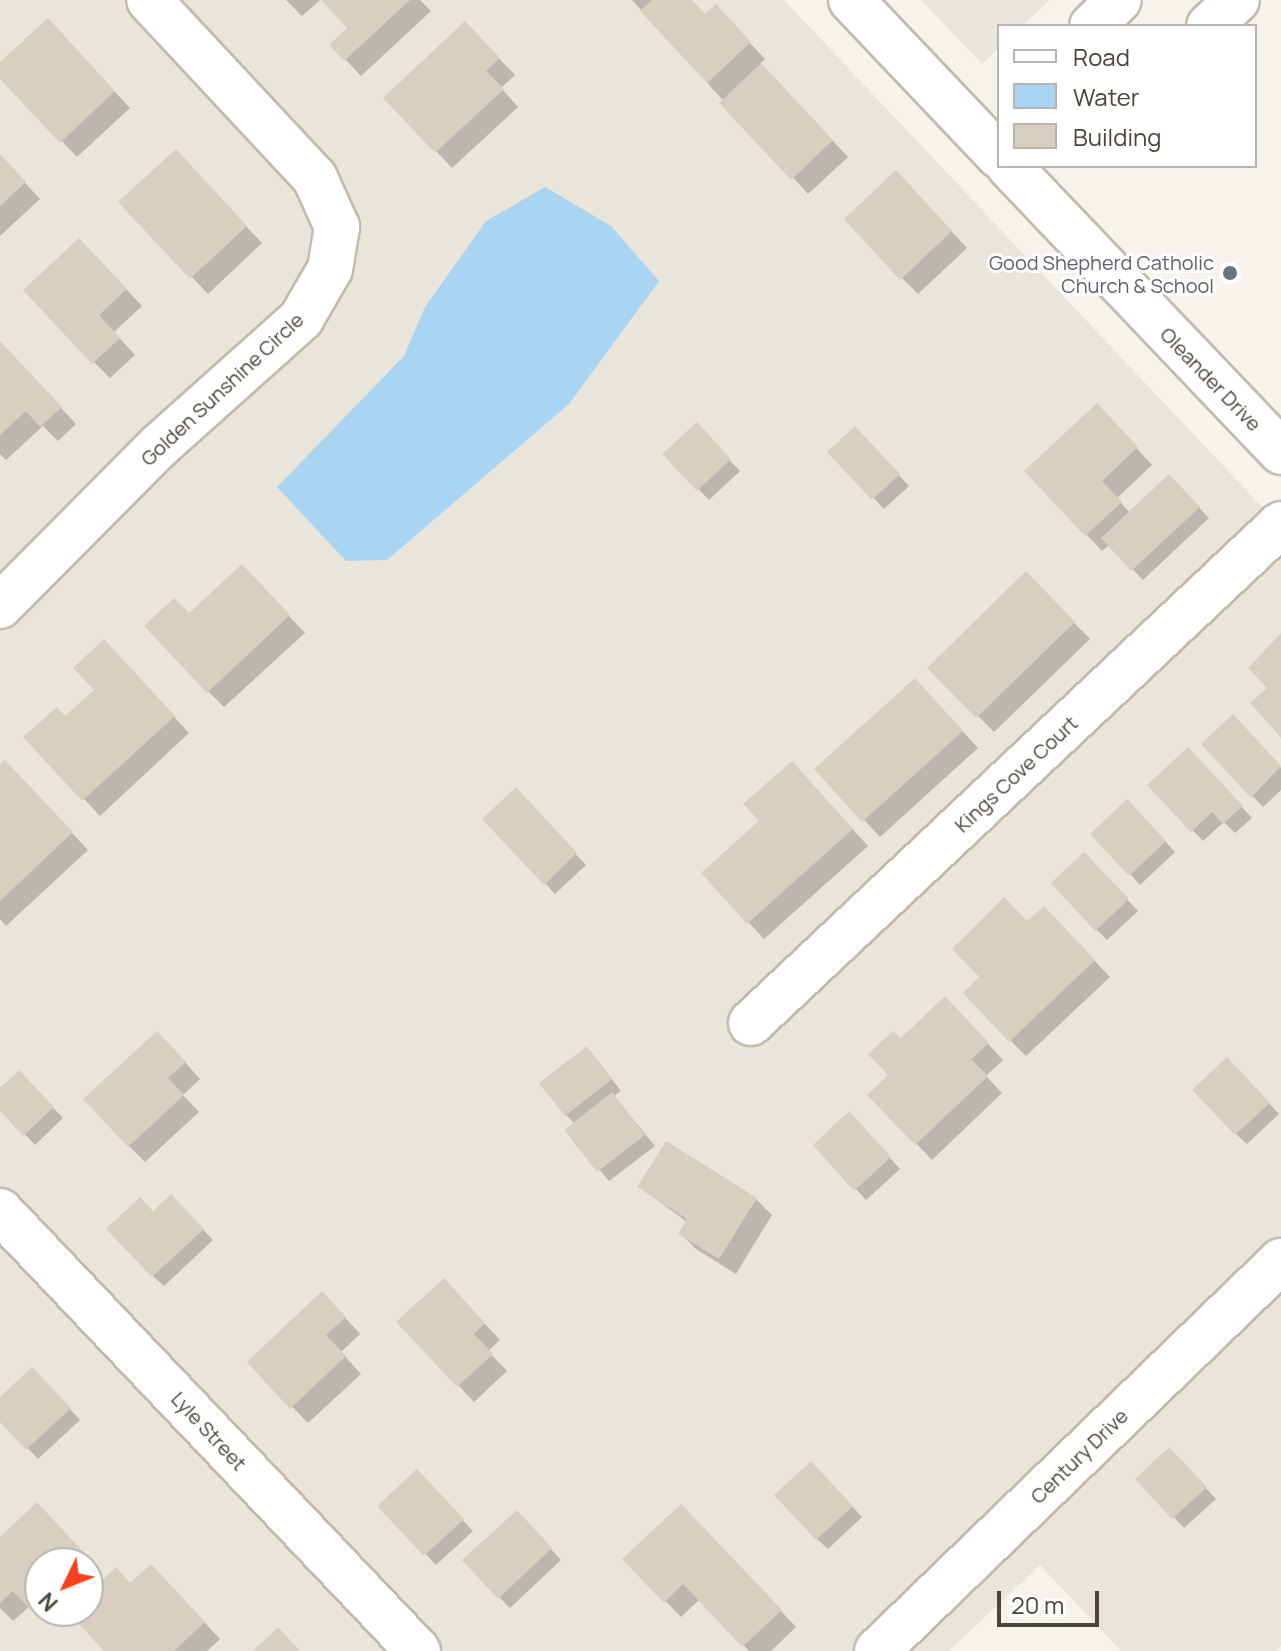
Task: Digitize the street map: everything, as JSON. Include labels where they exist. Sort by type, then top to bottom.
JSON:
[{"type":"street","name":"Golden Sunshine Circle","points":[[0,606],[159,446],[301,319],[330,269],[337,227],[315,178],[149,0]]},
{"type":"street","name":"Oleander Drive","points":[[851,0],[997,146]]},
{"type":"street","points":[[1094,24],[1119,0]]},
{"type":"street","points":[[1211,24],[1237,0]]},
{"type":"street","name":"Oleander Drive","points":[[1019,168],[1281,452]]},
{"type":"street","name":"Kings Cove Court","points":[[751,1023],[1281,524]]},
{"type":"street","name":"Lyle Street","points":[[0,1211],[418,1651]]},
{"type":"street","name":"Century Drive","points":[[877,1651],[1281,1261]]},
{"type":"shaded area","points":[[0,0],[784,0],[1281,527],[1281,1646],[1276,1651],[1121,1651],[1040,1565],[949,1651],[0,1651]]},
{"type":"shaded area","points":[[921,0],[1050,0],[1024,24],[997,24],[997,50],[982,64]]},
{"type":"water","points":[[545,187],[611,226],[659,281],[569,404],[387,560],[346,561],[277,487],[404,356],[425,307],[486,221]]},
{"type":"building","points":[[321,0],[410,0],[344,61],[329,45],[347,28]]},
{"type":"building","points":[[652,0],[692,0],[705,14],[716,4],[751,42],[707,83],[640,11]]},
{"type":"building","points":[[48,18],[115,91],[60,143],[0,79],[0,62]]},
{"type":"building","points":[[465,21],[500,58],[486,71],[504,89],[435,153],[383,98]]},
{"type":"building","points":[[761,63],[833,140],[791,180],[719,103]]},
{"type":"building","points":[[176,149],[247,226],[190,279],[118,202]]},
{"type":"building","points":[[0,154],[26,182],[0,206]]},
{"type":"building","points":[[896,170],[952,231],[900,280],[844,219]]},
{"type":"building","points":[[79,238],[127,289],[99,315],[120,338],[92,364],[23,290]]},
{"type":"building","points":[[0,341],[62,407],[40,427],[26,411],[0,435]]},
{"type":"building","points":[[1097,403],[1138,447],[1102,481],[1122,502],[1085,536],[1024,471]]},
{"type":"building","points":[[697,422],[731,459],[697,491],[662,454]]},
{"type":"building","points":[[855,426],[900,474],[872,500],[827,452]]},
{"type":"building","points":[[1169,474],[1200,507],[1131,571],[1101,538]]},
{"type":"building","points":[[242,564],[290,615],[207,693],[144,626],[174,598],[189,613]]},
{"type":"building","points":[[1026,571],[1075,622],[976,718],[927,668]]},
{"type":"building","points":[[1281,633],[1281,738],[1250,703],[1267,688],[1248,668]]},
{"type":"building","points":[[104,639],[175,716],[82,801],[23,737],[57,707],[65,716],[94,690],[73,668]]},
{"type":"building","points":[[915,678],[963,731],[862,822],[814,769]]},
{"type":"building","points":[[1233,714],[1281,766],[1251,798],[1201,744]]},
{"type":"building","points":[[1188,747],[1243,806],[1223,824],[1212,812],[1191,832],[1147,785]]},
{"type":"building","points":[[5,760],[73,832],[0,901],[0,764]]},
{"type":"building","points":[[792,761],[853,829],[747,924],[701,873],[759,821],[743,804]]},
{"type":"building","points":[[516,787],[577,853],[544,885],[482,819]]},
{"type":"building","points":[[1127,799],[1166,841],[1129,876],[1090,834]]},
{"type":"building","points":[[1084,852],[1129,899],[1095,931],[1051,883]]},
{"type":"building","points":[[1004,897],[1027,921],[1044,906],[1095,960],[1009,1042],[963,993],[979,977],[952,949]]},
{"type":"building","points":[[945,996],[989,1043],[971,1059],[988,1076],[915,1145],[867,1095],[888,1075],[868,1054],[893,1031],[901,1038]]},
{"type":"building","points":[[157,1031],[186,1062],[168,1078],[184,1095],[128,1147],[83,1099]]},
{"type":"building","points":[[587,1046],[612,1079],[565,1116],[539,1083]]},
{"type":"building","points":[[1227,1057],[1270,1103],[1235,1135],[1192,1090]]},
{"type":"building","points":[[19,1070],[54,1107],[23,1136],[0,1111],[0,1088]]},
{"type":"building","points":[[612,1092],[645,1135],[597,1172],[564,1130]]},
{"type":"building","points":[[849,1111],[891,1157],[854,1191],[813,1145]]},
{"type":"building","points":[[666,1141],[757,1198],[719,1259],[678,1234],[687,1219],[637,1187]]},
{"type":"building","points":[[171,1194],[204,1229],[152,1277],[106,1229],[140,1197],[153,1211]]},
{"type":"building","points":[[444,1278],[485,1323],[474,1334],[493,1354],[457,1387],[396,1322]]},
{"type":"building","points":[[322,1291],[346,1317],[326,1335],[346,1356],[290,1409],[247,1362]]},
{"type":"building","points":[[32,1367],[71,1408],[26,1450],[0,1422],[0,1397]]},
{"type":"building","points":[[1169,1447],[1207,1487],[1172,1519],[1135,1479]]},
{"type":"building","points":[[811,1461],[853,1506],[816,1540],[774,1495]]},
{"type":"building","points":[[417,1469],[464,1519],[424,1556],[377,1506]]},
{"type":"building","points":[[37,1502],[79,1547],[24,1547],[24,1603],[13,1591],[0,1603],[0,1537]]},
{"type":"building","points":[[681,1504],[782,1610],[742,1647],[683,1584],[664,1603],[622,1559]]},
{"type":"building","points":[[517,1510],[552,1548],[498,1599],[462,1560]]},
{"type":"building","points":[[151,1564],[205,1622],[174,1651],[104,1651],[82,1627],[104,1627],[104,1578],[116,1567],[130,1583]]},
{"type":"building","points":[[278,1627],[300,1651],[253,1651]]},
{"type":"place","name":"Good Shepherd Catholic Church & School","points":[[1230,273]]}]
